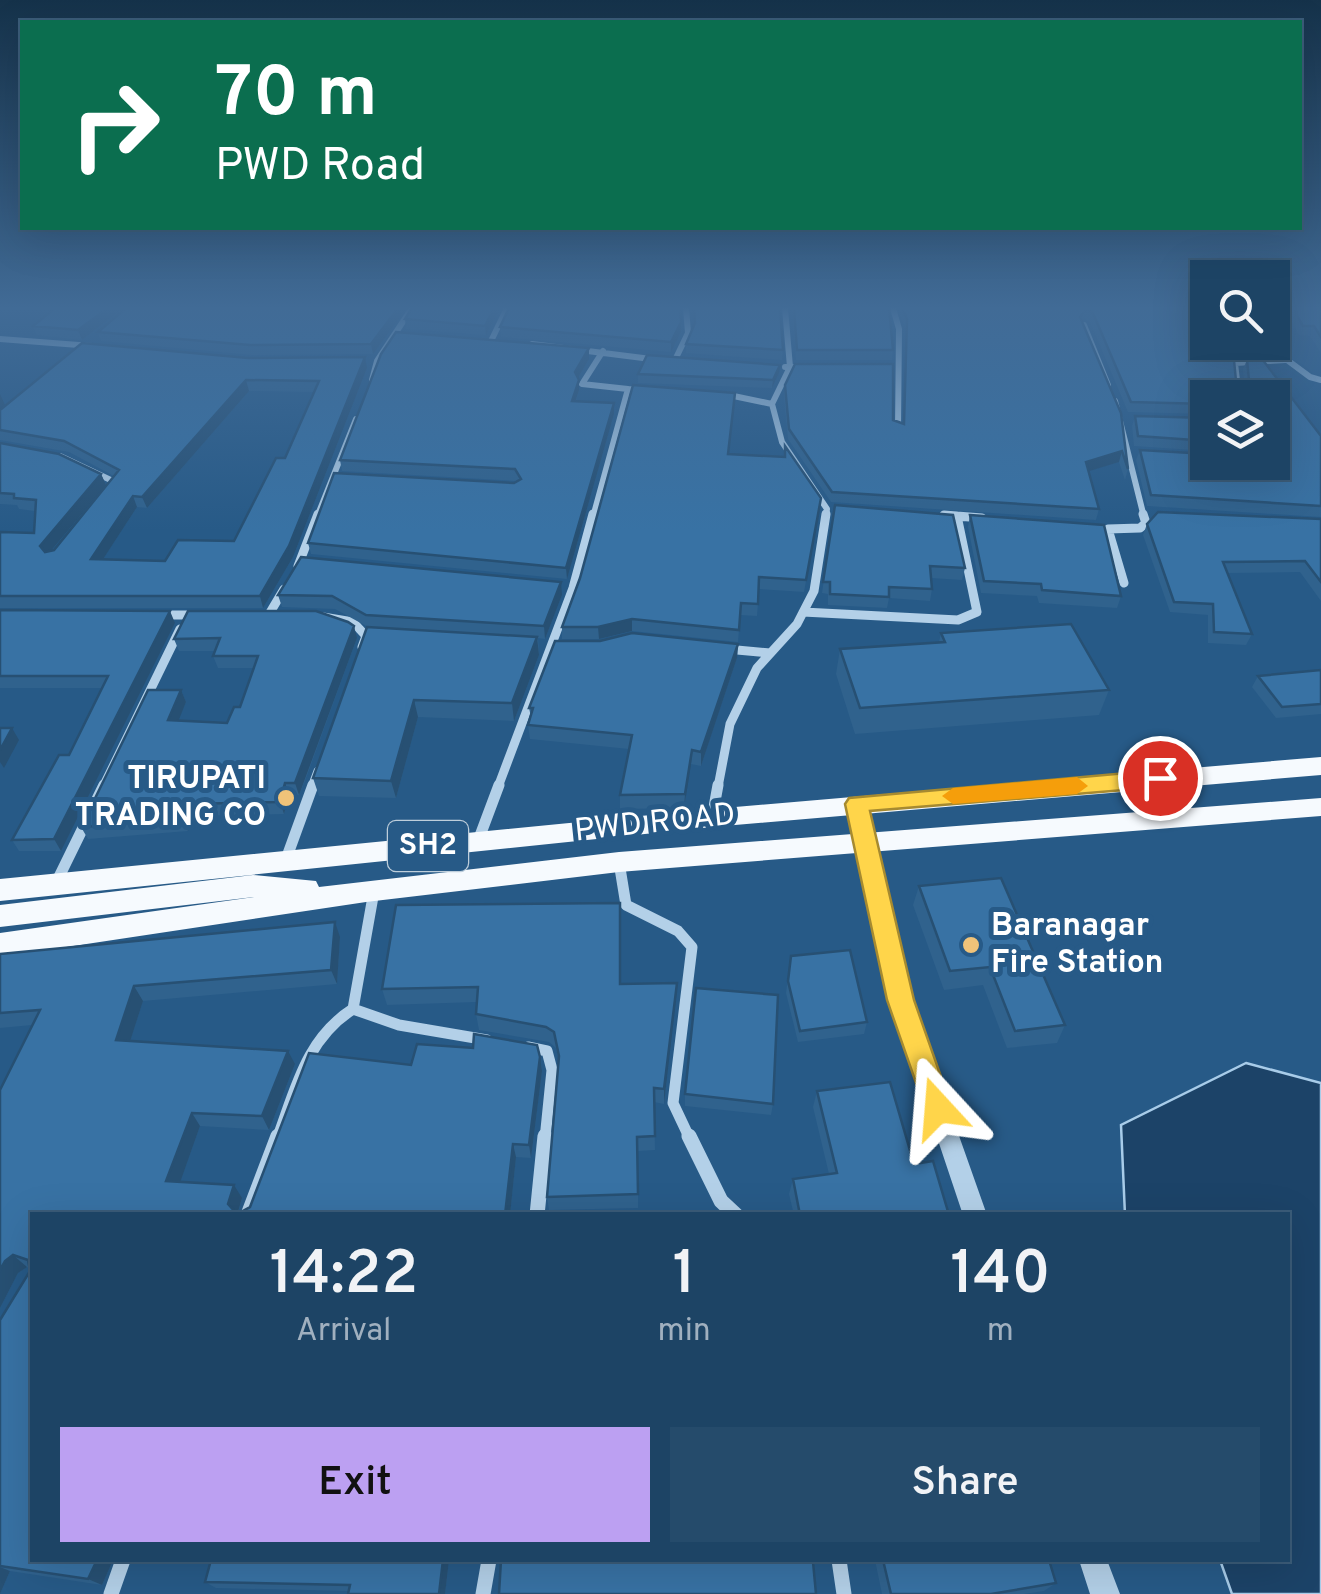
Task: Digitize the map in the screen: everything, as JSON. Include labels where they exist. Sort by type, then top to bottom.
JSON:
[{"type":"main road","name":"PWD ROAD","points":[[0,890],[857,804],[1321,766]]},
{"type":"main road","name":"PWD ROAD","points":[[0,945],[370,891],[619,862],[864,839],[1321,807]]},
{"type":"main road","points":[[0,916],[252,886],[370,891]]},
{"type":"street","points":[[366,396],[370,382]]},
{"type":"street","points":[[583,382],[647,390]]},
{"type":"street","points":[[712,818],[730,724],[757,668],[803,612],[814,592],[827,508],[782,442],[772,404],[783,382]]},
{"type":"street","points":[[898,429],[899,382]]},
{"type":"street","points":[[1088,527],[1145,526],[1132,482],[1124,420],[1108,382]]},
{"type":"street","points":[[478,841],[547,647],[573,588],[628,389]]},
{"type":"street","points":[[704,393],[772,404]]},
{"type":"street","points":[[268,616],[300,561],[358,415]]},
{"type":"street","points":[[1130,453],[1145,454]]},
{"type":"street","points":[[54,455],[117,483],[104,498]]},
{"type":"street","points":[[332,478],[350,478]]},
{"type":"street","points":[[827,508],[845,510]]},
{"type":"street","points":[[1142,514],[1160,515]]},
{"type":"street","points":[[938,515],[989,519]]},
{"type":"street","points":[[803,612],[958,620],[977,612],[957,516]]},
{"type":"street","points":[[1108,529],[1124,583]]},
{"type":"street","points":[[300,561],[320,563]]},
{"type":"street","points":[[553,586],[573,588]]},
{"type":"street","points":[[150,614],[204,615]]},
{"type":"street","points":[[56,885],[188,615]]},
{"type":"street","points":[[252,616],[288,616]]},
{"type":"street","points":[[307,617],[345,618],[360,625],[366,636],[360,655]]},
{"type":"street","points":[[366,636],[384,637]]},
{"type":"street","points":[[529,646],[565,647]]},
{"type":"street","points":[[711,647],[770,653]]},
{"type":"street","points":[[286,862],[319,768]]},
{"type":"street","points":[[857,804],[901,1000],[974,1212]]},
{"type":"street","points":[[619,862],[626,905],[678,931],[692,947],[673,1103],[721,1201],[733,1212]]},
{"type":"street","points":[[249,1212],[310,1048],[328,1025],[353,1009],[370,891]]},
{"type":"street","points":[[353,1009],[399,1025],[494,1041]]},
{"type":"street","points":[[514,1044],[546,1051],[552,1070],[537,1212]]},
{"type":"street","points":[[111,1594],[123,1562]]},
{"type":"street","points":[[483,1594],[489,1562]]},
{"type":"street","points":[[839,1562],[844,1594]]},
{"type":"street","points":[[1094,1562],[1105,1594]]},
{"type":"water","points":[[1246,1063],[1321,1083],[1321,1594],[1232,1594],[1221,1562],[1290,1562],[1290,1212],[1125,1212],[1121,1125]]},
{"type":"building","points":[[34,382],[244,382],[142,497],[133,496],[91,559],[165,561],[178,540],[234,541],[276,458],[285,458],[318,382],[355,382],[289,546],[260,596],[0,596],[0,532],[34,533],[36,500],[0,493],[0,443],[59,454],[101,474],[40,546],[45,552],[54,550],[119,470],[64,441],[0,430],[0,410]]},
{"type":"building","points":[[370,382],[578,382],[572,401],[614,403],[566,568],[308,543],[334,473],[514,483],[521,479],[515,469],[340,460]]},
{"type":"building","points":[[893,382],[893,420],[904,424],[905,382],[1108,382],[1121,413],[1128,469],[1122,451],[1086,462],[1099,509],[832,492],[789,429],[785,385]]},
{"type":"building","points":[[1123,382],[1190,382],[1190,404],[1131,402]]},
{"type":"building","points":[[633,385],[735,393],[728,454],[785,457],[785,446],[821,498],[806,580],[759,577],[758,604],[741,603],[739,630],[632,619],[598,627],[562,627],[580,578]]},
{"type":"building","points":[[1290,396],[1321,436],[1321,506],[1151,495],[1140,450],[1190,453],[1190,480],[1290,480]]},
{"type":"building","points":[[1135,416],[1190,418],[1190,440],[1138,436]]},
{"type":"building","points":[[835,505],[953,515],[965,568],[930,566],[932,589],[889,587],[889,597],[830,594],[830,582],[823,582]]},
{"type":"building","points":[[1158,512],[1321,519],[1321,582],[1305,561],[1223,562],[1252,634],[1214,632],[1213,604],[1174,602],[1147,524]]},
{"type":"building","points":[[970,515],[1104,525],[1121,596],[1042,590],[1041,584],[984,581]]},
{"type":"building","points":[[301,557],[561,582],[544,626],[366,615],[332,596],[278,595]]},
{"type":"building","points":[[0,610],[170,611],[54,839],[12,840],[59,755],[69,755],[108,676],[0,676]]},
{"type":"building","points":[[188,611],[316,611],[354,626],[295,783],[285,783],[280,802],[187,804],[183,819],[81,827],[148,690],[181,690],[168,720],[227,723],[234,707],[240,707],[258,656],[213,656],[220,638],[174,639]]},
{"type":"building","points":[[1071,624],[1109,690],[860,708],[840,649],[945,642],[941,633]]},
{"type":"building","points":[[367,627],[537,637],[512,703],[414,700],[391,781],[313,778]]},
{"type":"building","points":[[632,633],[738,644],[701,752],[692,750],[685,794],[620,795],[632,735],[528,725],[533,708],[529,708],[555,641],[600,641]]},
{"type":"building","points":[[1321,670],[1321,704],[1282,707],[1258,676]]},
{"type":"building","points":[[0,728],[12,728],[0,750]]},
{"type":"building","name":"Baranagar Fire Station","points":[[1001,878],[1065,1025],[1015,1031],[990,967],[950,971],[919,886]]},
{"type":"building","points":[[620,903],[620,984],[677,983],[664,1089],[654,1088],[655,1136],[637,1137],[638,1194],[547,1197],[559,1056],[554,1032],[546,1027],[476,1014],[478,987],[382,989],[396,905]]},
{"type":"building","points":[[335,922],[331,970],[134,986],[116,1040],[288,1051],[262,1116],[192,1113],[166,1181],[234,1185],[228,1204],[235,1212],[30,1212],[30,1271],[28,1260],[13,1255],[0,1270],[0,1090],[40,1010],[0,1013],[0,954]]},
{"type":"building","points":[[850,950],[867,1022],[800,1031],[788,981],[791,956]]},
{"type":"building","points":[[696,988],[778,995],[773,1104],[685,1094]]},
{"type":"building","points":[[474,1034],[537,1045],[540,1057],[529,1145],[513,1144],[505,1212],[241,1212],[250,1207],[309,1053],[411,1065],[417,1044],[473,1048]]},
{"type":"building","points":[[890,1082],[914,1164],[933,1161],[948,1212],[799,1212],[793,1179],[837,1173],[817,1091]]},
{"type":"building","points":[[30,1271],[30,1562],[96,1562],[88,1579],[0,1566],[0,1320]]},
{"type":"building","points":[[210,1562],[443,1562],[439,1594],[348,1594],[350,1585],[205,1582]]},
{"type":"building","points":[[501,1562],[813,1562],[816,1594],[499,1594]]},
{"type":"building","points":[[883,1562],[1050,1562],[1056,1583],[991,1594],[891,1594]]},
{"type":"slow traffic","points":[[953,796],[1077,786]]},
{"type":"place","name":"TIRUPATI TRADING CO","points":[[286,798]]},
{"type":"place","name":"Baranagar Fire Station","points":[[971,945]]},
{"type":"route","points":[[938,1108],[901,1000],[857,804],[1160,778]]}]
